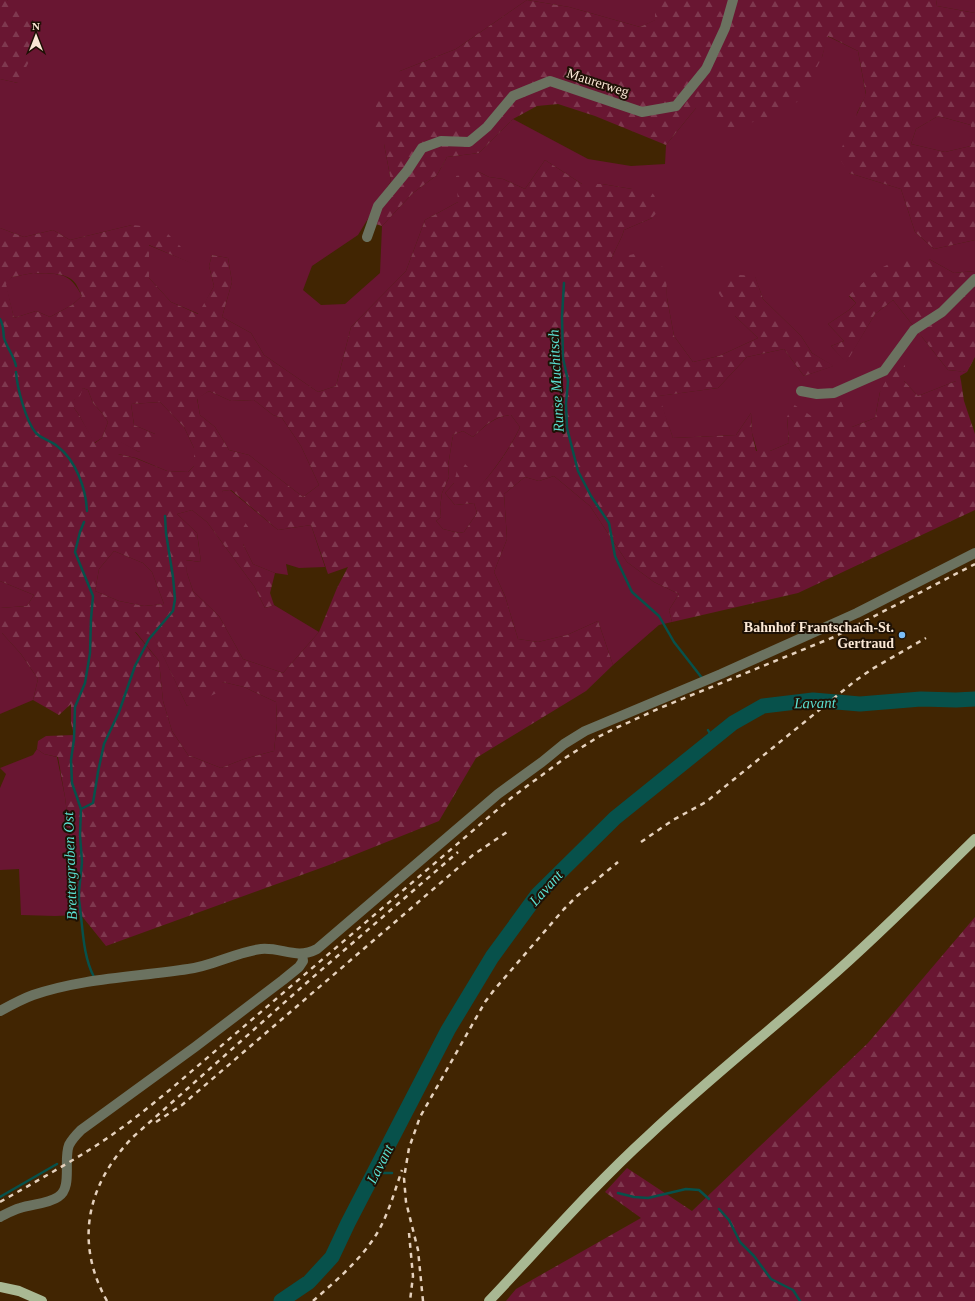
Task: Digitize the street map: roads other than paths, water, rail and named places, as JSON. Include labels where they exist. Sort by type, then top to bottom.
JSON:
[{"type":"main road","points":[[489,1301],[593,1190],[646,1137],[703,1086],[828,980],[975,839]]},
{"type":"main road","points":[[0,1287],[19,1291],[42,1301]]},
{"type":"street","name":"Maurerweg","points":[[367,237],[378,206],[422,148],[441,141],[469,142],[487,127],[513,96],[550,81],[642,112],[676,106],[706,69],[725,28],[733,0]]},
{"type":"street","points":[[801,391],[818,394],[834,393],[884,371],[914,330],[942,312],[975,279]]},
{"type":"street","points":[[0,1011],[32,995],[61,987],[190,969],[260,949],[274,949],[302,954],[310,953],[317,949],[498,794],[564,744],[580,734],[721,674],[857,613],[975,553]]},
{"type":"street","points":[[0,1217],[18,1208],[54,1200],[59,1197],[66,1188],[66,1164],[69,1146],[80,1130],[195,1047],[283,980],[303,961],[302,954]]},
{"type":"waterway","name":"Runse Muchitsch","points":[[564,283],[562,317],[563,358],[568,381],[566,404],[567,428],[578,471],[591,496],[609,523],[615,556],[632,592],[659,616],[674,642],[702,678]]},
{"type":"waterway","name":"Brettergraben Ost","points":[[0,319],[3,326],[4,338],[16,366]]},
{"type":"waterway","name":"Brettergraben Ost","points":[[16,372],[23,404],[32,428],[38,435],[57,446],[70,459],[82,484],[87,511]]},
{"type":"waterway","points":[[81,809],[93,803],[104,744],[119,712],[135,666],[149,639],[173,611],[175,599],[165,516]]},
{"type":"waterway","name":"Brettergraben Ost","points":[[84,522],[75,552],[93,596],[90,653],[85,683],[75,707],[74,739],[71,760],[72,783],[81,809],[80,835],[82,862],[79,900],[85,949],[94,977]]},
{"type":"waterway","name":"Lavant","points":[[281,1301],[309,1282],[332,1257],[348,1223],[448,1030],[492,957],[538,894],[615,818],[733,723],[763,706],[813,700],[860,704],[921,699],[975,699]]},
{"type":"waterway","name":"Runse Muchitsch","points":[[708,730],[713,739]]},
{"type":"waterway","name":"Brettergraben Ost","points":[[0,1197],[57,1164]]},
{"type":"waterway","points":[[374,1173],[392,1173]]},
{"type":"waterway","points":[[618,1193],[634,1197],[648,1198],[686,1189],[699,1190],[709,1199]]},
{"type":"waterway","points":[[719,1209],[729,1220],[740,1242],[754,1256],[771,1279],[793,1290],[800,1301]]},
{"type":"railway","points":[[0,1202],[97,1145],[145,1110],[511,798],[565,758],[598,737],[660,708],[834,637],[975,564]]},
{"type":"railway","points":[[641,842],[673,820],[706,802],[855,681],[872,669],[926,638]]},
{"type":"railway","points":[[156,1122],[182,1105],[473,855],[510,830]]},
{"type":"railway","points":[[107,1301],[97,1279],[91,1257],[89,1236],[90,1214],[96,1194],[105,1174],[117,1155],[133,1137],[312,978],[458,852]]},
{"type":"railway","points":[[423,1301],[418,1250],[406,1202],[404,1178],[409,1148],[420,1117],[485,1002],[494,990],[564,909],[577,896],[618,862]]},
{"type":"railway","points":[[313,1301],[352,1265],[377,1234],[386,1216],[402,1170]]},
{"type":"railway","points":[[409,1233],[413,1276],[410,1301]]},
{"type":"place","name":"Bahnhof Frantschach-St. Gertraud","points":[[902,635]]}]
